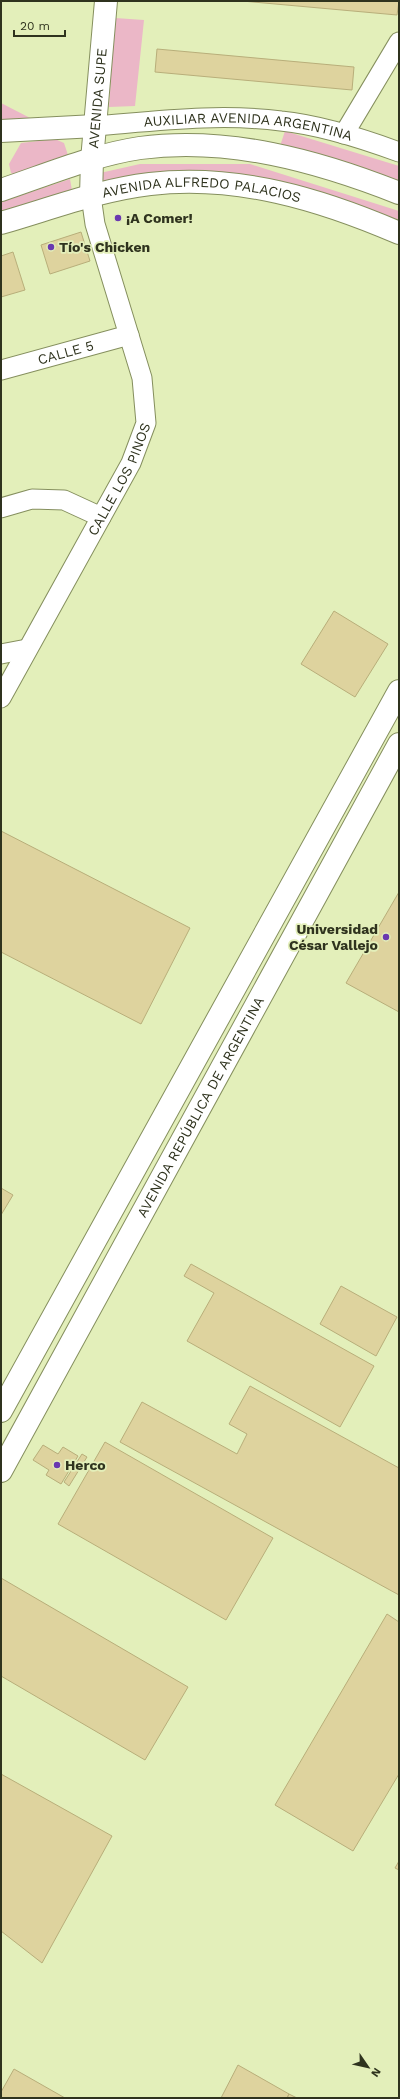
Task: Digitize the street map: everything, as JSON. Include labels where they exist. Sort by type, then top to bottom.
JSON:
[{"type":"main road","name":"AVENIDA SUPE","points":[[91,196],[92,160],[106,1]]},
{"type":"main road","points":[[1,130],[95,126]]},
{"type":"main road","points":[[1,190],[92,160],[140,148],[175,146],[219,147],[294,159],[342,171],[399,193]]},
{"type":"main road","name":"AVENIDA ALFREDO PALACIOS","points":[[1,223],[91,196],[149,184],[196,181],[238,184],[279,192],[322,204],[399,233]]},
{"type":"main road","name":"AVENIDA REPÚBLICA DE ARGENTINA","points":[[1,1411],[399,691]]},
{"type":"main road","name":"AVENIDA REPÚBLICA DE ARGENTINA","points":[[1,1471],[399,744]]},
{"type":"main road","points":[[331,814],[354,826]]},
{"type":"street","points":[[344,134],[399,42]]},
{"type":"street","name":"AUXILIAR AVENIDA ARGENTINA","points":[[95,126],[137,121],[230,118],[281,121],[344,134],[399,152]]},
{"type":"street","name":"CALLE LOS PINOS","points":[[1,698],[131,463],[146,423],[142,378],[96,224],[91,196]]},
{"type":"street","name":"CALLE 5","points":[[1,370],[129,335]]},
{"type":"street","points":[[1,508],[32,499],[64,500],[101,517]]},
{"type":"street","points":[[1,654],[27,649]]},
{"type":"shaded area","points":[[115,18],[144,20],[135,106],[109,107]]},
{"type":"shaded area","points":[[1,103],[36,121],[1,122]]},
{"type":"shaded area","points":[[285,131],[399,166],[399,187],[279,149]]},
{"type":"shaded area","points":[[55,139],[64,143],[68,155],[20,178],[11,173],[9,164],[21,143]]},
{"type":"shaded area","points":[[140,164],[250,164],[399,211],[399,224],[251,181],[106,190],[100,173]]},
{"type":"shaded area","points":[[70,179],[73,196],[1,219],[1,202]]},
{"type":"building","points":[[242,1],[399,1],[397,15]]},
{"type":"building","points":[[157,49],[354,67],[352,90],[155,72]]},
{"type":"building","points":[[81,232],[90,261],[50,274],[41,245]]},
{"type":"building","points":[[13,252],[25,290],[1,297],[1,256]]},
{"type":"building","points":[[334,611],[388,644],[355,697],[301,664]]},
{"type":"building","points":[[1,831],[190,928],[141,1024],[1,952]]},
{"type":"building","name":"Universidad César Vallejo","points":[[399,892],[399,1012],[346,983]]},
{"type":"building","points":[[1,1188],[13,1195],[1,1215]]},
{"type":"building","points":[[191,1264],[374,1366],[340,1427],[187,1341],[214,1293],[184,1276]]},
{"type":"building","points":[[341,1286],[397,1317],[376,1356],[320,1324]]},
{"type":"building","points":[[250,1386],[399,1468],[399,1595],[120,1442],[142,1402],[237,1454],[247,1434],[229,1424]]},
{"type":"building","points":[[105,1442],[273,1538],[226,1620],[58,1524]]},
{"type":"building","name":"Herco","points":[[43,1445],[58,1454],[63,1447],[78,1456],[61,1484],[46,1475],[49,1470],[33,1460]]},
{"type":"building","points":[[82,1454],[87,1457],[69,1486],[64,1482]]},
{"type":"building","points":[[1,1578],[188,1687],[145,1760],[1,1676]]},
{"type":"building","points":[[387,1614],[399,1622],[399,1774],[353,1851],[275,1805]]},
{"type":"building","points":[[1,1774],[112,1836],[42,1963],[1,1931]]},
{"type":"building","points":[[399,1861],[399,1870],[395,1868]]},
{"type":"building","points":[[238,2065],[289,2094],[287,2098],[221,2098]]},
{"type":"building","points":[[14,2069],[65,2098],[1,2098],[1,2092]]},
{"type":"building","points":[[289,2094],[297,2098],[287,2098]]},
{"type":"place","name":"¡A Comer!","points":[[118,218]]},
{"type":"place","name":"Tío's Chicken","points":[[51,247]]},
{"type":"place","name":"Universidad César Vallejo","points":[[386,937]]},
{"type":"place","name":"Herco","points":[[57,1465]]}]
